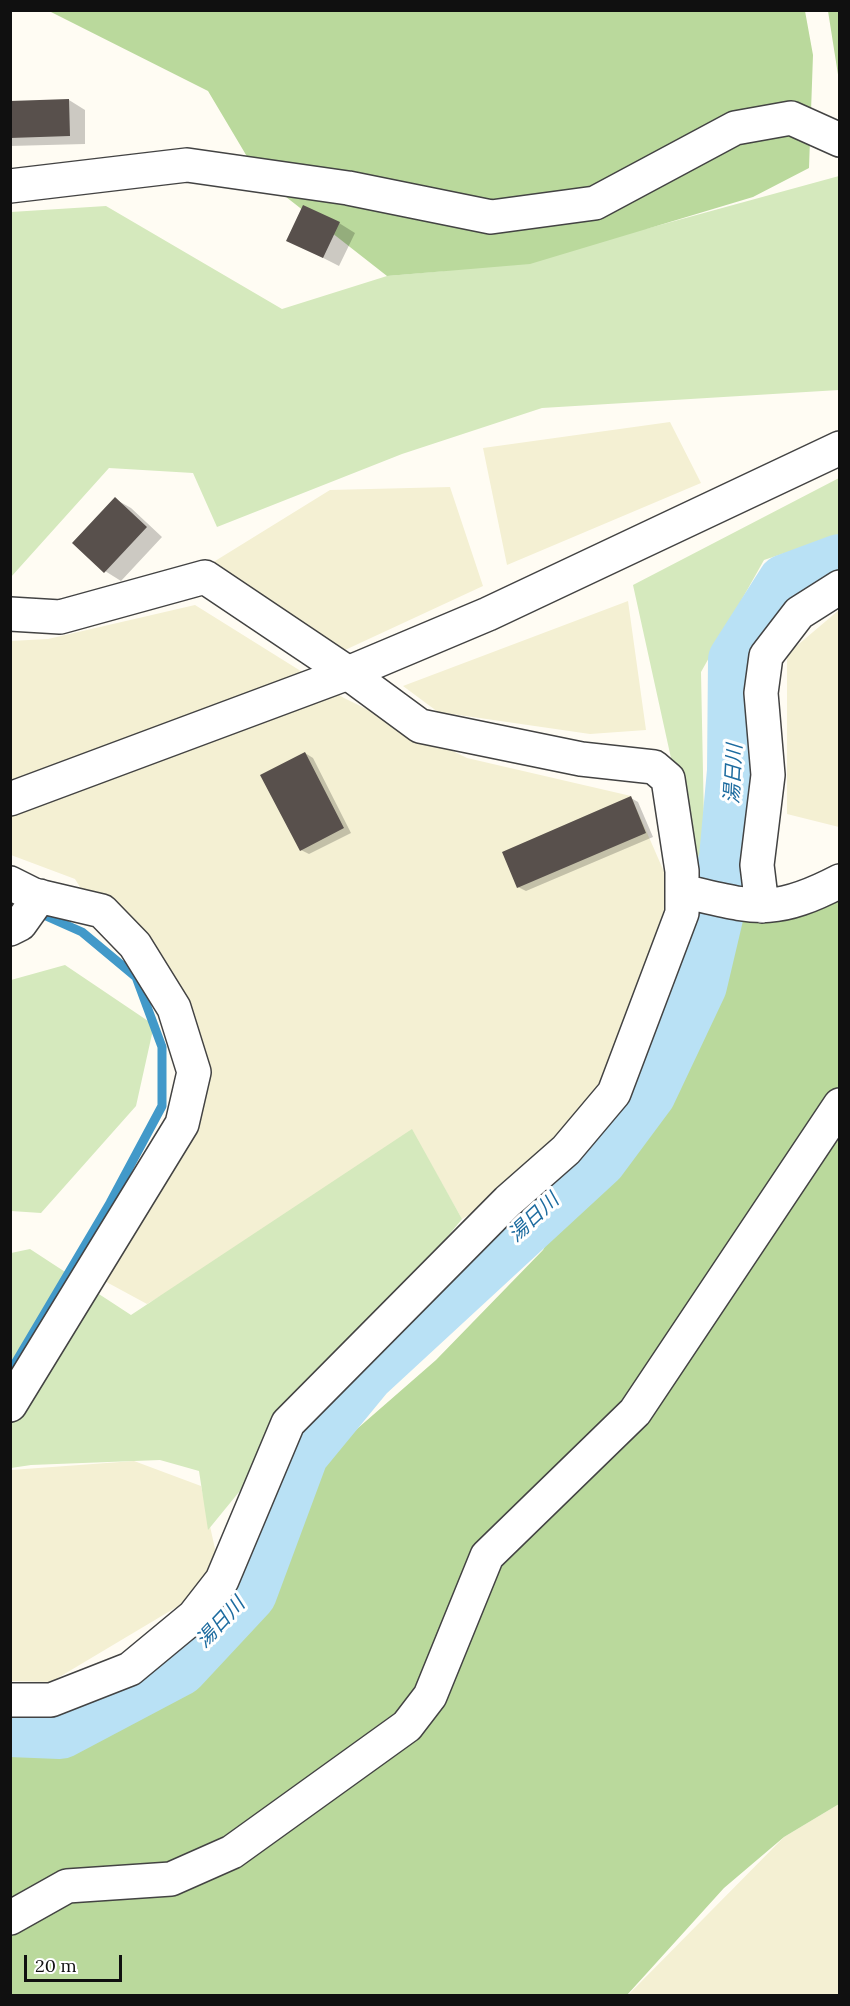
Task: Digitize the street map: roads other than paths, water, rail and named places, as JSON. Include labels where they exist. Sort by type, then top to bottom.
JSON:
[{"type":"street","points":[[10,186],[187,165],[348,188],[491,217],[595,203],[735,128],[791,118],[840,140]]},
{"type":"street","points":[[10,799],[348,673],[488,614],[840,448]]},
{"type":"street","points":[[10,614],[60,617],[205,577],[348,673],[420,726],[581,759],[654,767],[668,778],[682,871],[682,913],[614,1093],[567,1150],[508,1201],[288,1423],[222,1580],[194,1616],[130,1669],[51,1700],[10,1700]]},
{"type":"street","points":[[762,906],[757,865],[768,775],[761,693],[766,656],[799,613],[840,587]]},
{"type":"street","points":[[682,891],[771,907],[807,898],[840,881]]},
{"type":"street","points":[[10,883],[40,896],[102,911],[135,945],[174,1008],[194,1072],[182,1124],[10,1405]]},
{"type":"street","points":[[10,929],[21,924],[40,896]]},
{"type":"street","points":[[10,1918],[67,1886],[171,1879],[232,1852],[407,1726],[430,1696],[487,1556],[635,1412],[840,1105]]},
{"type":"waterway","name":"湯日川","points":[[10,1728],[60,1730],[179,1667],[248,1593],[300,1453],[365,1374],[598,1159],[647,1093],[698,985],[728,858],[736,771],[737,660],[786,583],[840,563]]},
{"type":"waterway","points":[[10,1372],[110,1203],[162,1106],[162,1047],[136,977],[82,932],[37,912]]}]
